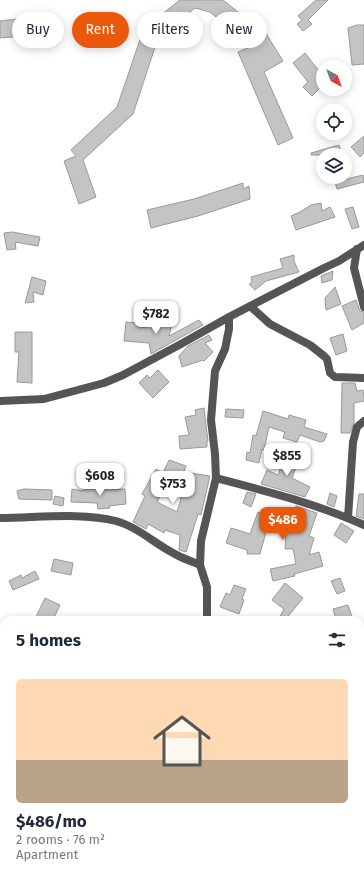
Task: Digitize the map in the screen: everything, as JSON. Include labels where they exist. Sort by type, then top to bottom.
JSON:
[{"type":"street","points":[[0,401],[44,399],[104,383],[123,375],[175,348],[229,317],[339,261],[360,247]]},
{"type":"street","points":[[360,247],[354,268],[364,307]]},
{"type":"street","points":[[250,306],[270,324],[310,345],[324,356],[327,359],[330,373],[335,377],[364,378]]},
{"type":"street","points":[[207,616],[207,588],[200,565],[201,541],[216,478],[211,420],[215,371],[225,349],[229,329],[229,317]]},
{"type":"street","points":[[348,518],[353,442],[358,427],[364,421]]},
{"type":"street","points":[[216,478],[271,492],[348,518],[364,525]]},
{"type":"street","points":[[0,518],[64,517],[102,519],[117,522],[146,535],[175,554],[200,565]]},
{"type":"building","points":[[180,0],[223,0],[238,12],[211,13],[195,8],[190,12],[165,12]]},
{"type":"building","points":[[316,0],[328,0],[308,20],[312,24],[303,31],[297,24],[302,20],[298,16]]},
{"type":"building","points":[[12,20],[12,37],[0,38],[0,21]]},
{"type":"building","points":[[357,25],[364,25],[364,64],[352,65],[348,28]]},
{"type":"building","points":[[267,35],[283,61],[264,72],[293,138],[278,145],[238,52],[247,48],[267,48]]},
{"type":"building","points":[[137,48],[155,48],[133,114],[83,160],[96,197],[79,204],[64,161],[76,156],[71,150],[117,107]]},
{"type":"building","points":[[305,53],[316,67],[316,92],[312,96],[303,87],[308,82],[293,63]]},
{"type":"building","points":[[364,136],[364,153],[360,157],[351,147]]},
{"type":"building","points":[[339,145],[340,148],[328,148]]},
{"type":"building","points":[[316,152],[316,155],[311,155],[311,153]]},
{"type":"building","points":[[363,175],[364,182],[337,189],[336,184],[352,184],[352,178]]},
{"type":"building","points":[[243,183],[243,189],[249,186],[250,199],[198,216],[151,228],[147,210],[194,199]]},
{"type":"building","points":[[321,203],[322,211],[330,207],[335,217],[296,230],[291,216],[311,205]]},
{"type":"building","points":[[353,207],[359,227],[352,229],[345,209]]},
{"type":"building","points":[[12,232],[40,237],[38,246],[15,242],[16,249],[7,250],[4,233]]},
{"type":"building","points":[[294,255],[294,261],[299,272],[266,281],[255,290],[249,284],[252,282],[251,277],[283,268],[280,259]]},
{"type":"building","points":[[333,271],[332,280],[322,283],[321,276]]},
{"type":"building","points":[[32,277],[46,281],[43,295],[33,292],[34,302],[25,303]]},
{"type":"building","points":[[335,287],[341,304],[326,310],[325,298]]},
{"type":"building","points":[[356,300],[360,311],[364,312],[364,323],[352,330],[342,306]]},
{"type":"building","points":[[199,320],[203,325],[151,354],[149,343],[124,341],[126,322],[139,323],[138,328],[172,324],[169,336]]},
{"type":"building","points":[[15,332],[32,332],[32,383],[17,382],[19,352],[15,352]]},
{"type":"building","points":[[343,334],[347,351],[336,355],[330,338]]},
{"type":"building","points":[[209,335],[212,340],[205,343],[213,352],[204,361],[203,360],[182,367],[179,356],[188,346]]},
{"type":"building","points":[[158,370],[169,382],[153,398],[139,383],[147,375],[150,378]]},
{"type":"building","points":[[342,383],[355,383],[357,391],[363,390],[364,401],[354,403],[354,423],[350,433],[341,433]]},
{"type":"building","points":[[204,408],[208,441],[207,447],[180,449],[179,436],[189,435],[185,417],[196,415],[195,410]]},
{"type":"building","points":[[226,409],[244,410],[243,418],[225,417]]},
{"type":"building","points":[[263,411],[288,419],[289,415],[306,420],[304,427],[327,434],[324,441],[320,442],[300,435],[297,442],[283,438],[285,432],[269,427],[264,450],[262,449],[259,463],[246,460],[247,452],[250,453],[253,435],[256,436]]},
{"type":"building","points":[[294,449],[302,452],[292,478],[310,487],[305,497],[261,484],[267,470],[278,475],[283,461],[288,463]]},
{"type":"building","points":[[169,460],[186,466],[184,472],[210,476],[201,515],[198,514],[186,552],[179,550],[180,535],[165,530],[164,533],[148,524],[146,529],[133,522],[145,496],[142,494],[156,469],[168,476],[160,490],[163,491],[157,502],[177,512],[182,495],[190,497],[192,482],[164,471]]},
{"type":"building","points":[[24,489],[52,490],[52,500],[19,499],[17,491]]},
{"type":"building","points":[[72,489],[83,491],[84,489],[125,489],[126,504],[98,509],[97,503],[71,502]]},
{"type":"building","points":[[247,492],[256,494],[251,507],[243,503]]},
{"type":"building","points":[[330,493],[337,496],[334,507],[327,504]]},
{"type":"building","points":[[359,494],[364,494],[364,519],[356,516]]},
{"type":"building","points":[[55,496],[64,498],[63,506],[53,504]]},
{"type":"building","points":[[296,506],[317,513],[309,536],[314,538],[309,555],[319,552],[323,566],[294,574],[295,576],[273,581],[270,569],[296,564],[293,549],[285,549],[286,532],[268,525],[260,554],[247,554],[247,550],[226,543],[231,528],[250,534],[258,512],[287,523]]},
{"type":"building","points":[[341,523],[354,531],[346,543],[334,535]]},
{"type":"building","points":[[54,559],[73,563],[71,575],[51,571]]},
{"type":"building","points":[[35,571],[39,579],[13,590],[9,581],[21,575],[22,578]]},
{"type":"building","points":[[340,578],[345,591],[337,594],[331,581]]},
{"type":"building","points":[[285,583],[303,598],[288,616],[280,616],[284,609],[272,600]]},
{"type":"building","points":[[234,585],[246,589],[239,614],[220,607],[226,593],[230,595]]},
{"type":"building","points":[[45,598],[60,605],[55,616],[36,616]]},
{"type":"building","points":[[348,605],[352,616],[335,616],[333,609]]}]
